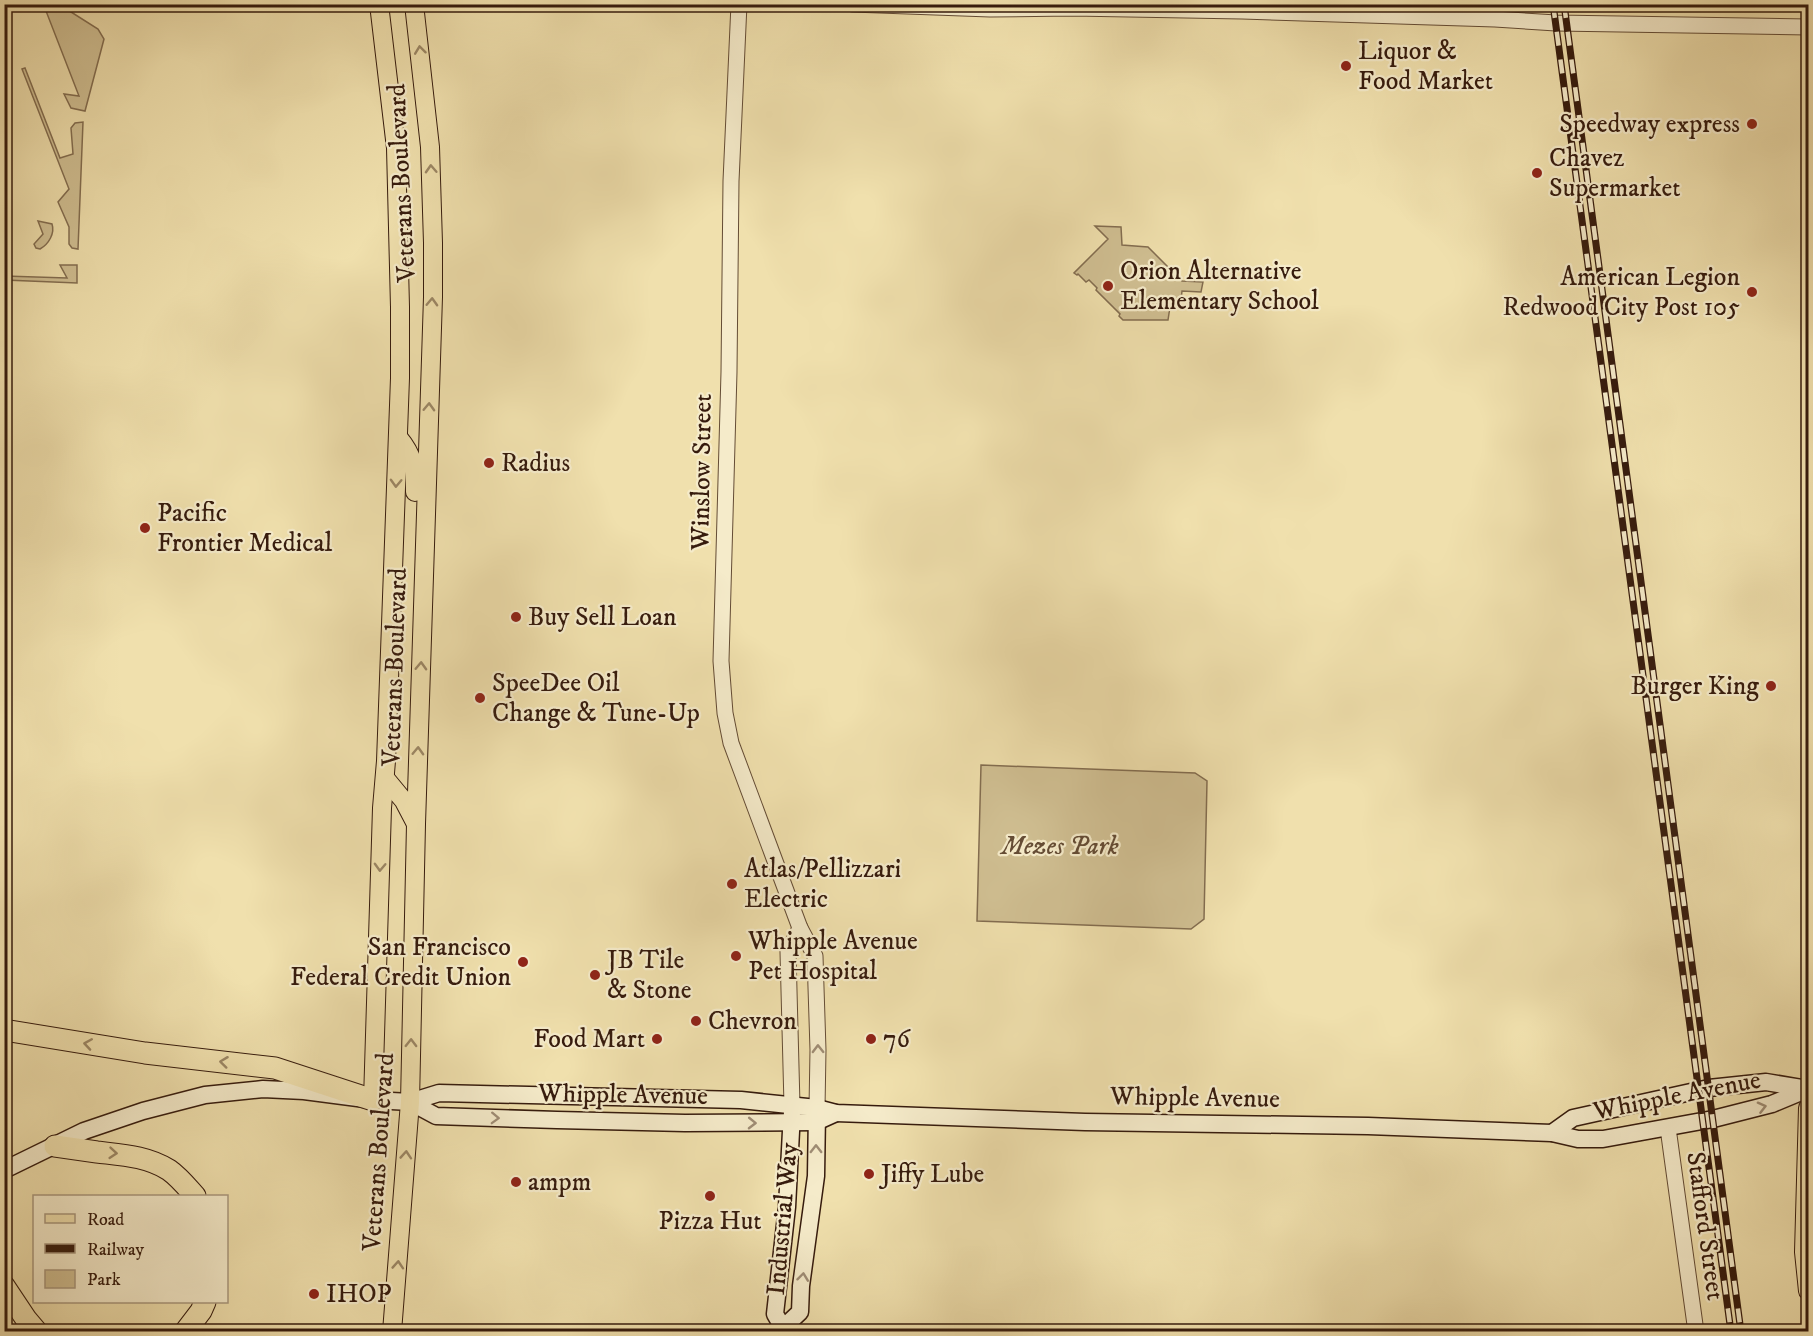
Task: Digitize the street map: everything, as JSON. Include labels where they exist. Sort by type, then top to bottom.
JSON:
[{"type":"highway","points":[[4,1030],[145,1053],[275,1068],[373,1100]]},
{"type":"highway","points":[[55,1146],[118,1153],[153,1162],[169,1170],[193,1195]]},
{"type":"highway","points":[[4,1286],[37,1332]]},
{"type":"highway","points":[[185,1332],[205,1303]]},
{"type":"main road","name":"Veterans Boulevard","points":[[373,1100],[400,362],[398,193],[392,102],[379,4]]},
{"type":"main road","name":"Veterans Boulevard","points":[[392,1332],[410,1102],[434,243],[430,147],[414,4]]},
{"type":"main road","points":[[398,437],[409,450],[415,470],[418,531],[425,553]]},
{"type":"main road","points":[[385,777],[404,801],[416,824]]},
{"type":"main road","name":"Whipple Avenue","points":[[1552,1133],[1573,1118],[1709,1088],[1766,1082],[1809,1089]]},
{"type":"main road","name":"Whipple Avenue","points":[[4,1170],[84,1131],[153,1108],[205,1095],[263,1089],[410,1102],[439,1093],[731,1100],[792,1105],[817,1115]]},
{"type":"main road","name":"Whipple Avenue","points":[[410,1102],[436,1116],[686,1123],[792,1122],[817,1115],[836,1113],[1074,1121],[1368,1126],[1552,1133],[1578,1139],[1603,1139],[1713,1119],[1772,1104],[1809,1089]]},
{"type":"main road","name":"Industrial Way","points":[[792,1105],[783,1244],[775,1314],[783,1330],[800,1312],[801,1286],[816,1176],[817,1115]]},
{"type":"main road","points":[[1809,1108],[1804,1252],[1809,1291]]},
{"type":"street","name":"Winslow Street","points":[[739,4],[731,181],[721,661],[725,713],[731,744],[800,928],[815,956],[818,1050],[817,1115]]},
{"type":"street","points":[[852,4],[990,9],[1242,11],[1556,23],[1809,27]]},
{"type":"street","points":[[792,1105],[788,952],[800,928]]},
{"type":"street","name":"Stafford Street","points":[[1668,1128],[1696,1332]]},
{"type":"green space","points":[[60,5],[98,29],[104,39],[85,111],[71,108],[64,94],[79,96],[46,11]]},
{"type":"green space","points":[[25,68],[60,158],[73,154],[71,128],[75,123],[83,122],[78,249],[72,248],[69,244],[69,227],[58,202],[69,189],[22,69]]},
{"type":"green space","points":[[38,221],[52,224],[53,227],[50,238],[40,249],[34,244],[43,234]]},
{"type":"green space","points":[[1095,226],[1121,227],[1122,245],[1148,247],[1182,281],[1203,282],[1201,292],[1182,291],[1181,300],[1170,307],[1168,320],[1123,320],[1089,280],[1086,282],[1074,273],[1108,239]]},
{"type":"green space","points":[[60,265],[77,265],[77,283],[5,280],[5,276],[67,278]]},
{"type":"green space","name":"Mezes Park","points":[[981,765],[1195,773],[1207,781],[1204,919],[1191,929],[977,921]]},
{"type":"railway","points":[[1553,4],[1731,1332]]},
{"type":"railway","points":[[1564,4],[1741,1332]]},
{"type":"place","name":"Liquor & Food Market","points":[[1346,66]]},
{"type":"place","name":"Speedway express","points":[[1752,124]]},
{"type":"place","name":"Chavez Supermarket","points":[[1537,173]]},
{"type":"place","name":"Orion Alternative Elementary School","points":[[1108,286]]},
{"type":"place","name":"American Legion Redwood City Post 105","points":[[1752,292]]},
{"type":"place","name":"Radius","points":[[489,463]]},
{"type":"place","name":"Pacific Frontier Medical","points":[[145,528]]},
{"type":"place","name":"Buy Sell Loan","points":[[516,617]]},
{"type":"place","name":"Burger King","points":[[1771,686]]},
{"type":"place","name":"SpeeDee Oil Change & Tune-Up","points":[[480,698]]},
{"type":"place","name":"Atlas/Pellizzari Electric","points":[[732,884]]},
{"type":"place","name":"Whipple Avenue Pet Hospital","points":[[736,956]]},
{"type":"place","name":"San Francisco Federal Credit Union","points":[[523,962]]},
{"type":"place","name":"JB Tile & Stone","points":[[595,975]]},
{"type":"place","name":"Chevron","points":[[696,1021]]},
{"type":"place","name":"Food Mart","points":[[657,1039]]},
{"type":"place","name":"76","points":[[871,1039]]},
{"type":"place","name":"Jiffy Lube","points":[[869,1174]]},
{"type":"place","name":"ampm","points":[[516,1182]]},
{"type":"place","name":"Pizza Hut","points":[[710,1196]]},
{"type":"place","name":"IHOP","points":[[314,1294]]}]
